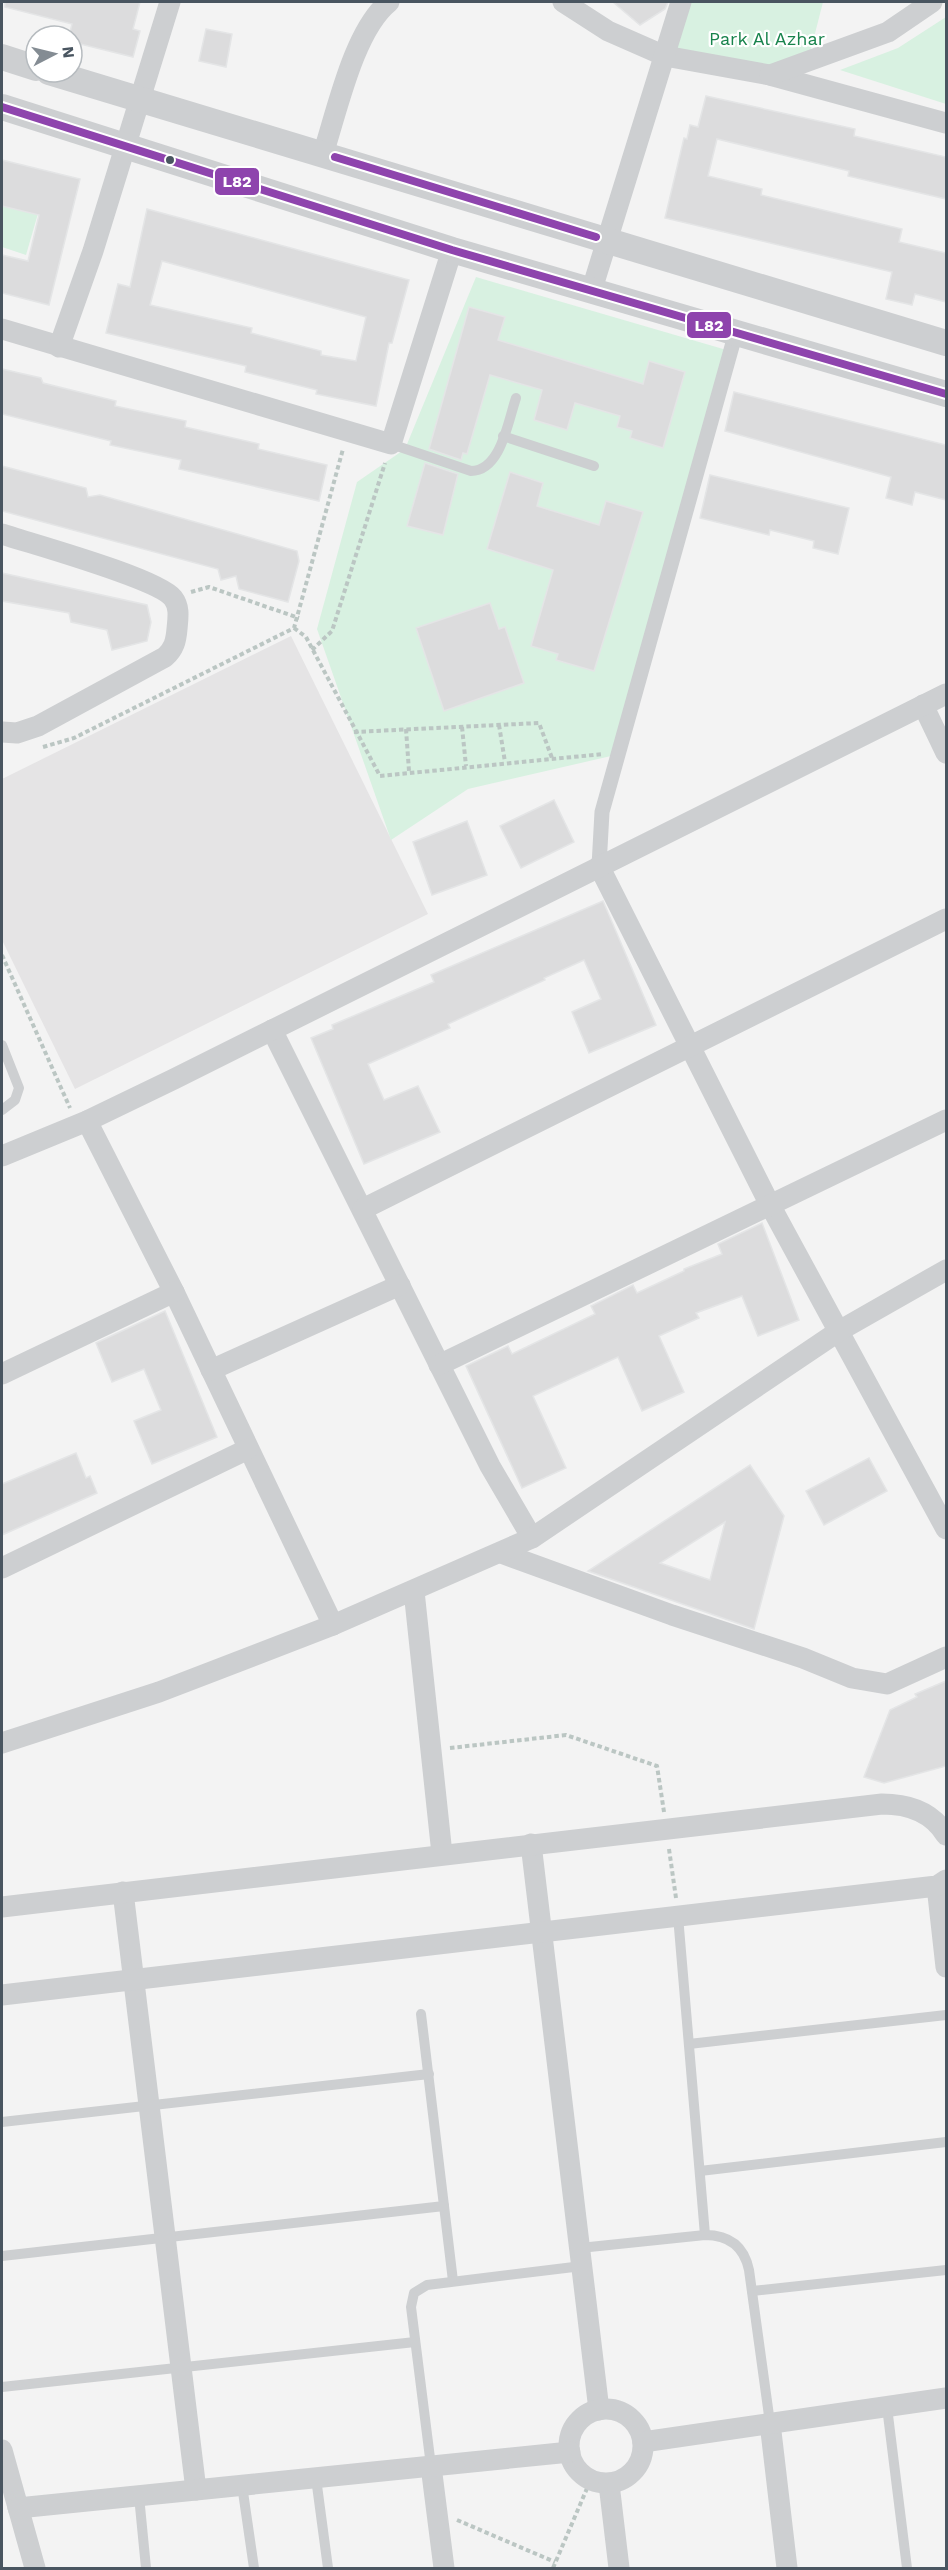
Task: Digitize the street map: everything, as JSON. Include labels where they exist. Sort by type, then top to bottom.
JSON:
[{"type":"street","points":[[59,347],[93,251],[170,2]]},
{"type":"street","points":[[323,154],[364,32],[380,8],[389,2]]},
{"type":"street","points":[[563,2],[608,31],[665,56],[770,75],[946,123]]},
{"type":"street","points":[[592,289],[681,2]]},
{"type":"street","points":[[770,75],[888,32],[932,2]]},
{"type":"street","points":[[2,57],[24,64]]},
{"type":"street","points":[[84,83],[946,343]]},
{"type":"street","points":[[2,108],[452,250],[946,394]]},
{"type":"street","points":[[2,329],[391,444],[452,250]]},
{"type":"street","points":[[736,332],[602,812],[599,866],[770,1205],[946,1529]]},
{"type":"street","points":[[2,534],[143,581],[173,598],[178,611],[176,641],[165,657],[38,726],[17,733],[2,732]]},
{"type":"street","points":[[3,1151],[82,1123],[946,694]]},
{"type":"street","points":[[923,705],[946,753]]},
{"type":"street","points":[[363,1209],[946,919]]},
{"type":"street","points":[[272,1030],[490,1466],[532,1538]]},
{"type":"street","points":[[439,1365],[946,1120]]},
{"type":"street","points":[[82,1123],[174,1292],[333,1625]]},
{"type":"street","points":[[2,1743],[159,1692],[333,1625],[532,1538],[839,1331],[946,1270]]},
{"type":"street","points":[[211,1370],[399,1285]]},
{"type":"street","points":[[2,1374],[174,1292]]},
{"type":"street","points":[[2,1568],[248,1449]]},
{"type":"street","points":[[501,1553],[672,1615],[803,1658],[852,1678],[887,1684],[946,1657]]},
{"type":"street","points":[[414,1591],[442,1854]]},
{"type":"street","points":[[2,1907],[666,1828],[896,1804],[922,1812],[933,1820],[946,1835]]},
{"type":"street","points":[[531,1844],[599,2410]]},
{"type":"street","points":[[2,1995],[942,1883],[946,1968]]},
{"type":"street","points":[[123,1892],[196,2490]]},
{"type":"street","points":[[643,2442],[946,2398]]},
{"type":"street","points":[[599,2410],[624,2414],[637,2425],[643,2442],[643,2454],[631,2474],[600,2482],[577,2469],[569,2443],[576,2425],[590,2413],[599,2410]]},
{"type":"street","points":[[770,2423],[787,2568]]},
{"type":"street","points":[[2,2450],[35,2568]]},
{"type":"street","points":[[18,2508],[570,2452]]},
{"type":"street","points":[[432,2466],[444,2568]]},
{"type":"street","points":[[600,2482],[619,2568]]},
{"type":"lane","points":[[391,444],[477,471],[492,462],[516,398]]},
{"type":"lane","points":[[502,436],[594,466]]},
{"type":"lane","points":[[2,1045],[20,1088],[15,1101],[2,1110]]},
{"type":"lane","points":[[678,1916],[705,2235]]},
{"type":"lane","points":[[421,2014],[453,2281]]},
{"type":"lane","points":[[689,2044],[946,2015]]},
{"type":"lane","points":[[2,2122],[429,2074]]},
{"type":"lane","points":[[700,2171],[946,2142]]},
{"type":"lane","points":[[2,2256],[444,2206]]},
{"type":"lane","points":[[432,2466],[415,2342],[411,2300],[414,2292],[427,2285],[705,2235],[725,2237],[742,2250],[747,2259],[770,2423]]},
{"type":"lane","points":[[752,2291],[946,2270]]},
{"type":"lane","points":[[2,2387],[415,2342]]},
{"type":"lane","points":[[887,2407],[907,2568]]},
{"type":"lane","points":[[316,2478],[328,2568]]},
{"type":"lane","points":[[242,2485],[254,2568]]},
{"type":"lane","points":[[138,2496],[146,2568]]},
{"type":"path","points":[[34,749],[74,738],[294,628],[299,618],[347,431]]},
{"type":"path","points":[[312,650],[332,631],[391,444]]},
{"type":"path","points":[[173,598],[209,587],[299,618]]},
{"type":"path","points":[[294,628],[306,637],[354,732],[380,776],[409,771],[618,752]]},
{"type":"path","points":[[354,732],[539,723],[552,758]]},
{"type":"path","points":[[499,725],[505,763]]},
{"type":"path","points":[[462,726],[466,766]]},
{"type":"path","points":[[406,729],[409,771]]},
{"type":"path","points":[[2,955],[82,1123]]},
{"type":"path","points":[[431,1750],[566,1735],[657,1766],[678,1916]]},
{"type":"path","points":[[553,2568],[600,2482]]},
{"type":"path","points":[[437,2511],[555,2562]]},
{"type":"shaded area","points":[[291,636],[428,914],[75,1089],[2,940],[2,779]]},
{"type":"green space","name":"Park Al Azhar","points":[[681,2],[823,2],[808,61],[770,75],[665,56]]},
{"type":"green space","points":[[946,17],[946,104],[840,70],[898,48]]},
{"type":"green space","points":[[2,199],[39,210],[26,255],[2,247]]},
{"type":"green space","points":[[476,277],[730,351],[611,756],[468,789],[391,840],[317,629],[357,482],[405,449]]},
{"type":"building","points":[[5,2],[140,2],[133,29],[140,31],[133,57],[84,45],[84,24],[72,24],[5,7]]},
{"type":"building","points":[[613,2],[668,2],[665,9],[640,25]]},
{"type":"building","points":[[206,29],[232,34],[226,67],[199,61]]},
{"type":"building","points":[[706,96],[855,129],[854,136],[946,157],[946,199],[848,176],[849,171],[717,139],[708,176],[762,189],[761,195],[902,229],[899,242],[946,253],[946,302],[915,294],[912,305],[886,299],[892,272],[665,218],[684,138],[687,139],[690,125],[698,127]]},
{"type":"building","points":[[2,160],[80,179],[49,305],[2,293],[2,255],[28,261],[39,215],[2,206]]},
{"type":"building","points":[[147,209],[409,280],[392,343],[389,343],[376,406],[316,394],[317,390],[245,372],[246,366],[106,333],[118,284],[130,287]],"holes":[[[162,261],[366,317],[356,361],[321,355],[321,351],[251,333],[252,328],[150,305]]]},
{"type":"building","points":[[469,307],[505,317],[498,340],[643,384],[649,361],[685,372],[663,448],[630,438],[632,431],[617,427],[620,416],[575,403],[567,430],[534,420],[542,390],[490,375],[467,454],[463,453],[461,460],[429,449]]},
{"type":"building","points":[[2,369],[41,378],[43,383],[116,401],[115,406],[186,421],[185,427],[259,444],[258,449],[327,465],[319,501],[179,469],[181,460],[110,445],[111,441],[2,414]]},
{"type":"building","points":[[734,392],[946,445],[946,500],[915,492],[912,505],[886,498],[891,477],[725,431]]},
{"type":"building","points":[[425,463],[458,474],[443,535],[407,526]]},
{"type":"building","points":[[2,466],[86,488],[88,497],[100,495],[297,551],[299,561],[288,602],[239,589],[236,576],[221,580],[218,569],[2,511]]},
{"type":"building","points":[[510,472],[543,483],[537,506],[599,525],[606,501],[643,512],[594,671],[556,660],[558,654],[531,646],[553,570],[487,549]]},
{"type":"building","points":[[710,475],[849,508],[838,554],[813,548],[814,541],[770,530],[769,535],[700,518]]},
{"type":"building","points":[[2,573],[147,605],[151,622],[147,641],[112,650],[107,630],[71,622],[69,613],[2,601]]},
{"type":"building","points":[[490,603],[499,629],[505,627],[524,683],[444,711],[416,628]]},
{"type":"building","points":[[554,800],[574,842],[521,868],[500,826]]},
{"type":"building","points":[[467,821],[487,875],[432,895],[413,842]]},
{"type":"building","points":[[603,901],[656,1025],[589,1053],[572,1012],[601,999],[584,960],[544,978],[545,980],[448,1024],[450,1028],[368,1064],[384,1100],[418,1086],[440,1132],[364,1164],[311,1038],[333,1029],[332,1025],[434,982],[431,975]]},
{"type":"building","points":[[762,1223],[799,1320],[758,1336],[742,1296],[696,1313],[699,1318],[659,1336],[684,1392],[642,1411],[618,1357],[533,1396],[566,1468],[522,1488],[466,1366],[508,1346],[512,1354],[595,1314],[591,1306],[633,1285],[637,1293],[684,1269],[722,1254],[718,1244]]},
{"type":"building","points":[[165,1311],[217,1437],[152,1464],[134,1421],[161,1410],[144,1369],[112,1382],[96,1343]]},
{"type":"building","points":[[76,1453],[86,1478],[90,1476],[97,1493],[2,1535],[2,1484]]},
{"type":"building","points":[[869,1458],[887,1491],[824,1525],[806,1491]]},
{"type":"building","points":[[750,1465],[784,1516],[754,1629],[588,1571]],"holes":[[[725,1522],[710,1580],[660,1563]]]},
{"type":"building","points":[[946,1681],[946,1766],[884,1783],[864,1777],[890,1710],[917,1697],[915,1694]]},
{"type":"transit line","name":"L82","points":[[2,107],[452,250],[946,394]]},
{"type":"transit line","name":"L82","points":[[335,157],[596,237]]}]
